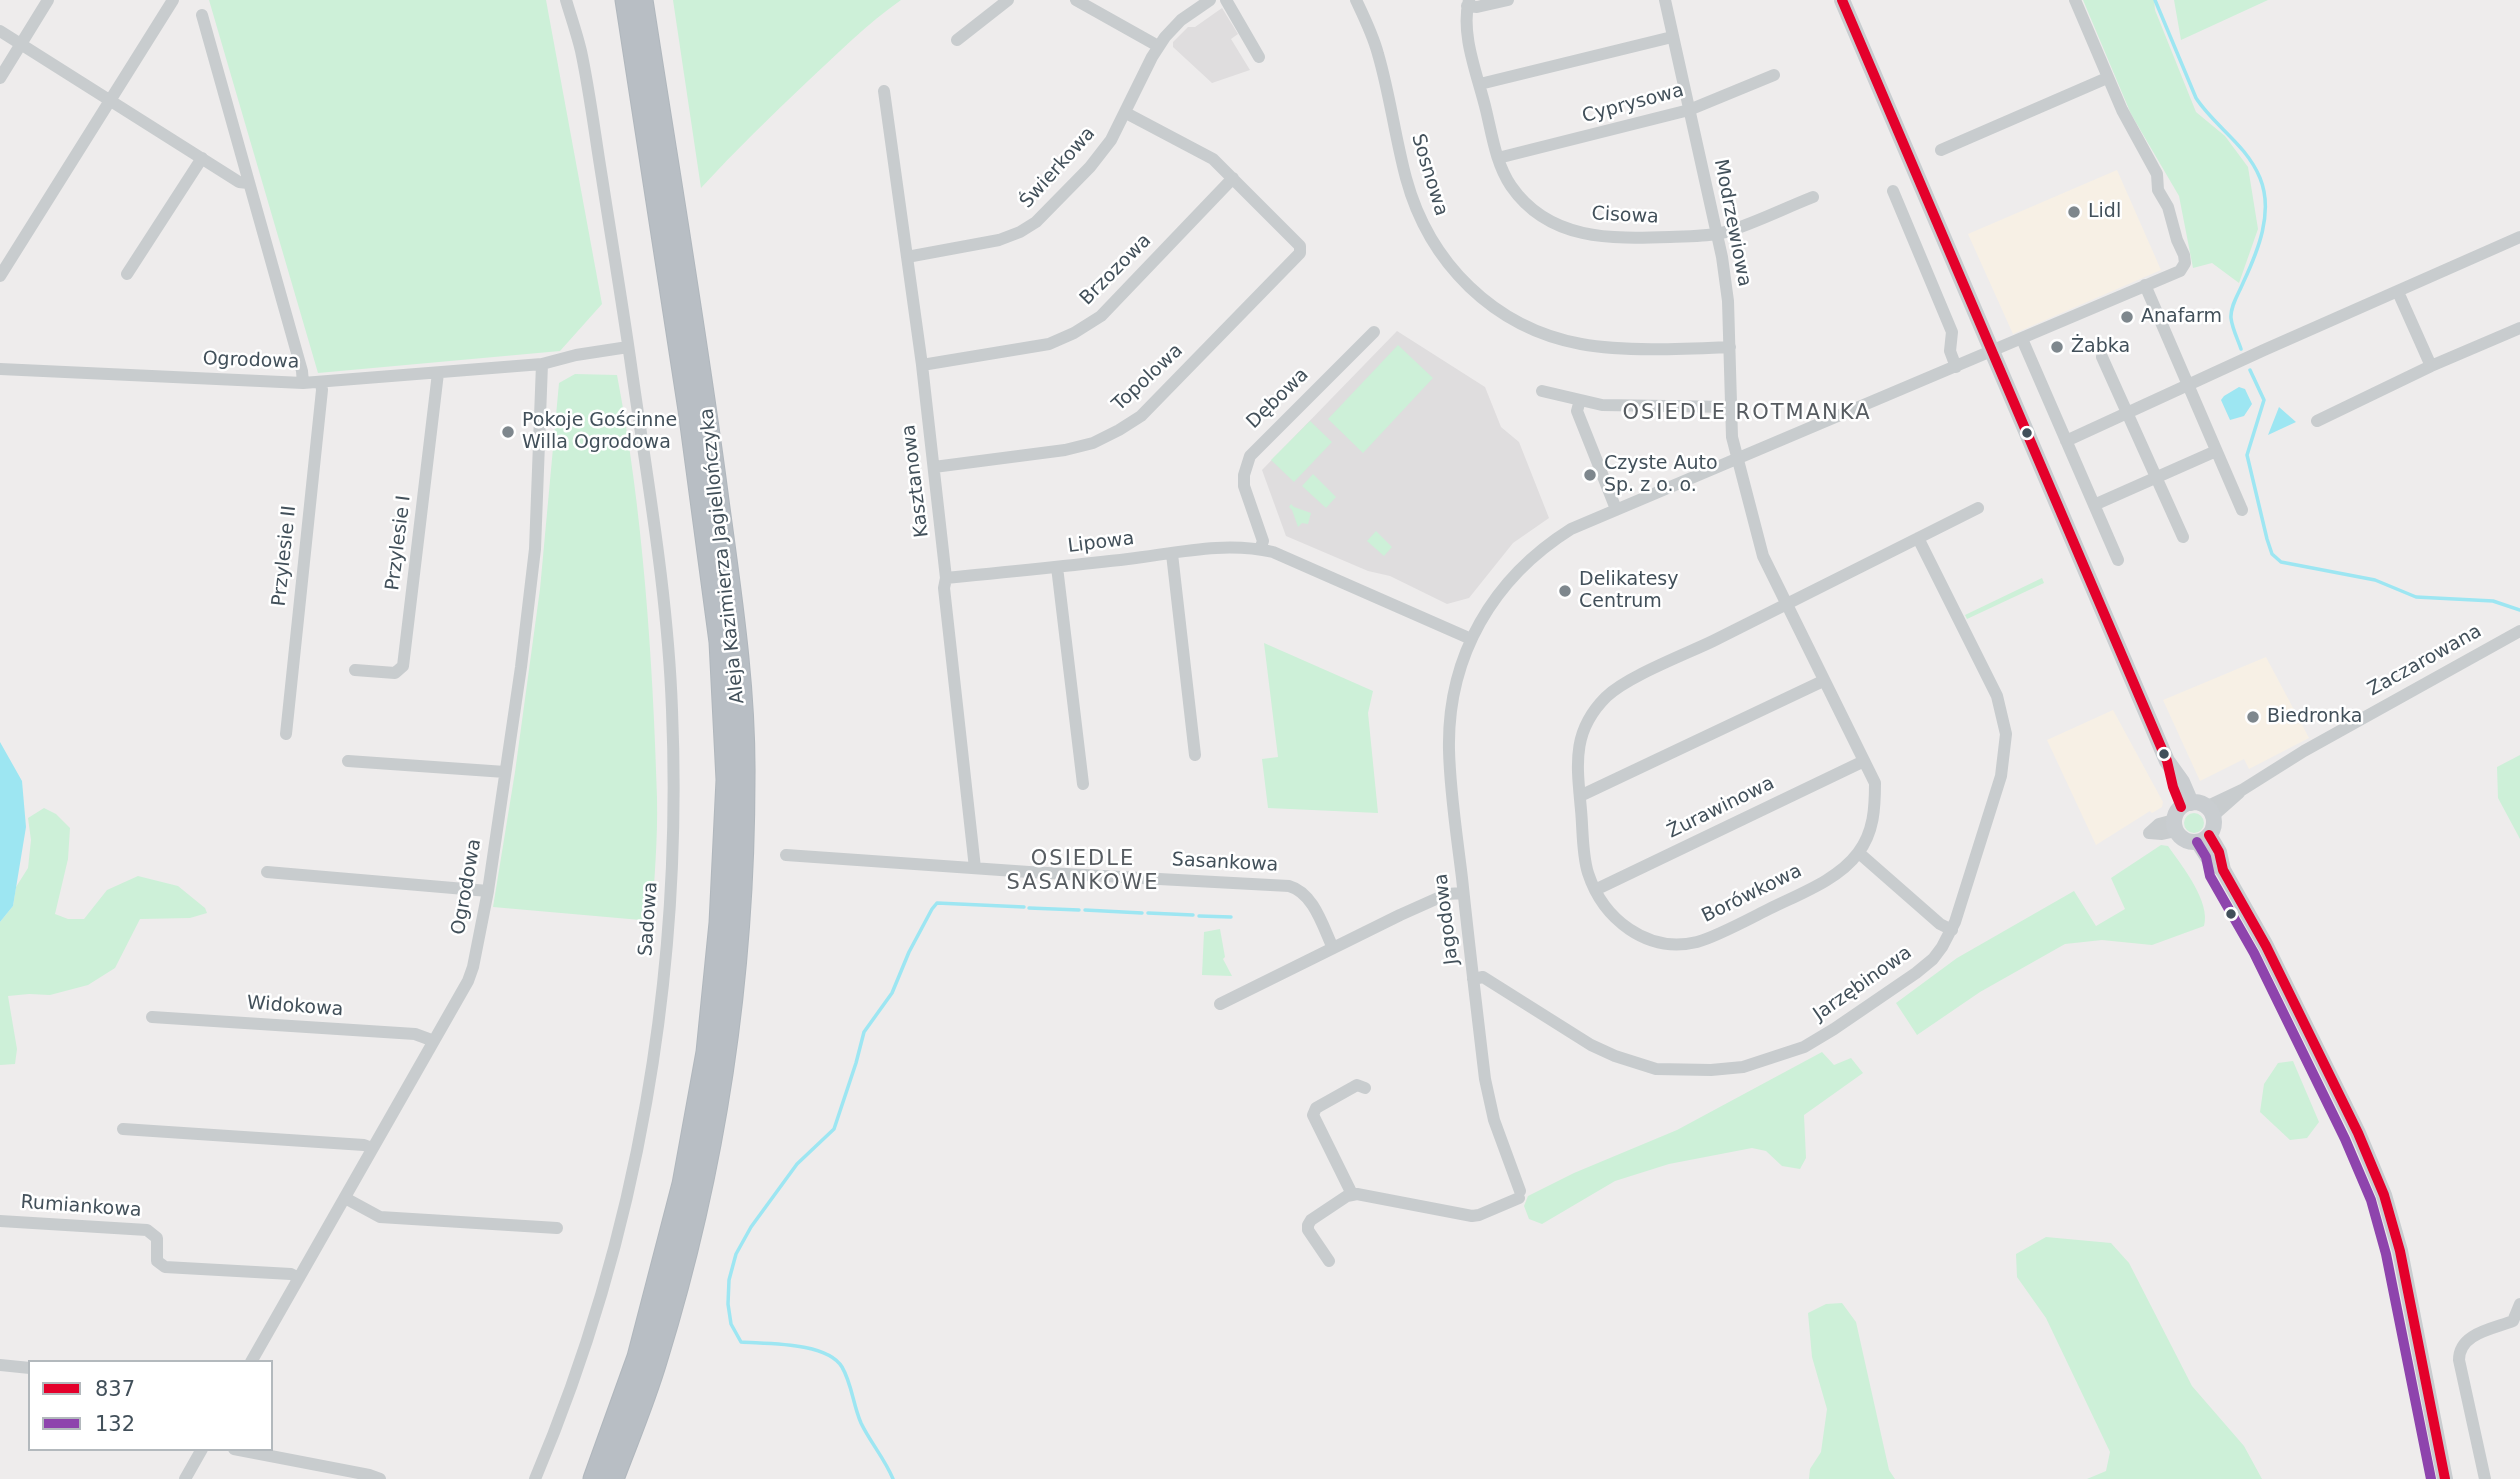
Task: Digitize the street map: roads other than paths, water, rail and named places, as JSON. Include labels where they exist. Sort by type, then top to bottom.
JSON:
[{"type":"highway","name":"Aleja Kazimierza Jagiellończyka","points":[[594,1479],[638,1357],[683,1184],[707,1052],[720,923],[727,780],[716,615],[689,410],[626,0]]},
{"type":"highway","name":"Aleja Kazimierza Jagiellończyka","points":[[613,1479],[657,1360],[704,1182],[727,1054],[741,914],[744,802],[736,631],[702,373],[642,0]]},
{"type":"main road","points":[[1842,0],[1993,351],[2038,464],[2168,761],[2182,782],[2190,814],[2185,840],[2204,838]]},
{"type":"main road","points":[[2190,814],[2214,823],[2204,838],[2209,859],[2223,870],[2278,971],[2358,1133],[2384,1195],[2400,1251],[2445,1479]]},
{"type":"street","points":[[0,78],[48,0]]},
{"type":"street","points":[[0,276],[173,0]]},
{"type":"street","points":[[566,0],[581,52],[628,347]]},
{"type":"street","points":[[957,40],[1008,0]]},
{"type":"street","points":[[1076,0],[1158,47]]},
{"type":"street","name":"Świerkowa","points":[[907,257],[999,240],[1030,227],[1111,140],[1158,47],[1181,20],[1210,0]]},
{"type":"street","points":[[1226,0],[1259,57]]},
{"type":"street","name":"Sosnowa","points":[[1356,0],[1378,53],[1406,180],[1424,228],[1443,259],[1478,296],[1493,308],[1524,325],[1580,344],[1618,348],[1730,347]]},
{"type":"street","points":[[1468,3],[1478,8],[1508,0]]},
{"type":"street","name":"Modrzewiowa","points":[[1665,0],[1727,289],[1732,437],[1737,456]]},
{"type":"street","points":[[1941,150],[2107,78],[2075,0]]},
{"type":"street","name":"Cisowa","points":[[1468,3],[1467,30],[1498,158],[1509,184],[1532,210],[1563,227],[1602,238],[1717,234],[1813,197]]},
{"type":"street","points":[[202,15],[302,371],[303,383]]},
{"type":"street","points":[[0,32],[239,182],[248,183]]},
{"type":"street","points":[[1480,85],[1672,37]]},
{"type":"street","name":"Cyprysowa","points":[[1498,158],[1689,110],[1774,75]]},
{"type":"street","name":"Jagodowa","points":[[1352,1194],[1472,1216],[1479,1216],[1520,1195],[1497,1130],[1485,1079],[1451,782],[1449,733],[1456,680],[1471,639],[1495,597],[1535,554],[1571,528],[2180,271],[2185,263],[2184,255],[2168,207],[2158,190],[2157,174],[2107,78]]},
{"type":"street","name":"Kasztanowa","points":[[884,91],[934,467],[946,578],[944,588],[975,868]]},
{"type":"street","points":[[1126,113],[1206,154],[1233,178]]},
{"type":"street","points":[[127,274],[202,158]]},
{"type":"street","name":"Topolowa","points":[[934,467],[1065,450],[1093,443],[1130,424],[1150,407],[1300,253],[1300,246],[1233,178]]},
{"type":"street","name":"Brzozowa","points":[[922,365],[1037,347],[1074,333],[1101,316],[1233,178]]},
{"type":"street","points":[[1893,191],[1952,332],[1950,351],[1956,367]]},
{"type":"street","points":[[2067,441],[2520,237]]},
{"type":"street","points":[[2145,285],[2242,510]]},
{"type":"street","points":[[2398,292],[2431,366]]},
{"type":"street","points":[[2317,421],[2431,366],[2520,328]]},
{"type":"street","name":"Dębowa","points":[[1260,549],[1263,541],[1243,480],[1250,456],[1374,332]]},
{"type":"street","points":[[2022,339],[2118,560]]},
{"type":"street","name":"Ogrodowa","points":[[0,369],[303,383],[542,364],[576,355],[628,347]]},
{"type":"street","name":"Sadowa","points":[[535,1479],[571,1388],[618,1234],[641,1132],[666,961],[674,793],[672,710],[666,620],[628,347]]},
{"type":"street","points":[[2102,357],[2183,537]]},
{"type":"street","name":"Ogrodowa","points":[[252,1360],[470,974],[488,891],[535,549],[542,364]]},
{"type":"street","name":"Przylesie I","points":[[355,670],[395,673],[403,666],[438,373]]},
{"type":"street","name":"Przylesie II","points":[[286,734],[321,382]]},
{"type":"street","points":[[1542,391],[1602,405],[1731,407]]},
{"type":"street","points":[[1580,400],[1577,411],[1616,509]]},
{"type":"street","points":[[2094,505],[2216,451]]},
{"type":"street","name":"Borówkowa","points":[[1737,456],[1763,556],[1875,783],[1874,820],[1859,853],[1848,864],[1822,882],[1698,942],[1663,943],[1634,933],[1611,914],[1595,890],[1587,871],[1576,767],[1580,739],[1597,708],[1624,684],[1785,604]]},
{"type":"street","points":[[1785,604],[1978,508]]},
{"type":"street","name":"Jarzębinowa","points":[[1473,979],[1483,977],[1591,1045],[1615,1056],[1656,1069],[1711,1070],[1743,1067],[1804,1047],[1835,1029],[1916,973],[1933,958],[1952,930],[2001,776],[2006,734],[1997,696],[1918,538]]},
{"type":"street","name":"Lipowa","points":[[946,578],[1220,547],[1260,549],[1273,552],[1471,639]]},
{"type":"street","points":[[1172,554],[1195,755]]},
{"type":"street","points":[[1057,567],[1083,784]]},
{"type":"street","name":"Zaczarowana","points":[[2190,814],[2242,790],[2304,751],[2520,631]]},
{"type":"street","points":[[1580,796],[1823,681]]},
{"type":"street","points":[[348,761],[505,772]]},
{"type":"street","name":"Żurawinowa","points":[[1595,890],[1864,761]]},
{"type":"street","points":[[1859,853],[1940,924],[1952,930]]},
{"type":"street","name":"Sasankowa","points":[[786,855],[1289,886],[1307,897],[1333,948]]},
{"type":"street","points":[[267,872],[488,891]]},
{"type":"street","points":[[1220,1004],[1447,894],[1463,894]]},
{"type":"street","name":"Widokowa","points":[[152,1017],[415,1034],[434,1041]]},
{"type":"street","points":[[1329,1261],[1308,1230],[1309,1222],[1352,1194],[1313,1115],[1316,1108],[1357,1085],[1365,1088]]},
{"type":"street","points":[[123,1129],[364,1145],[372,1148]]},
{"type":"street","points":[[345,1198],[380,1217],[556,1228]]},
{"type":"street","name":"Rumiankowa","points":[[0,1221],[147,1230],[157,1238],[157,1261],[165,1267],[290,1274],[299,1278]]},
{"type":"street","points":[[2485,1479],[2459,1360],[2459,1349],[2466,1340],[2513,1321],[2520,1304]]},
{"type":"street","points":[[0,1365],[28,1368]]},
{"type":"street","points":[[185,1479],[201,1451]]},
{"type":"street","points":[[244,1451],[380,1479]]},
{"type":"water","points":[[2239,387],[2245,389],[2252,404],[2244,416],[2230,420],[2221,400]]},
{"type":"water","points":[[2279,407],[2296,422],[2268,435]]},
{"type":"water","points":[[0,742],[22,781],[26,827],[13,906],[0,922]]},
{"type":"waterway","points":[[2155,0],[2196,98],[2247,155],[2264,191],[2265,218],[2262,231],[2231,313],[2241,349]]},
{"type":"waterway","points":[[2250,370],[2264,400],[2247,455],[2272,554],[2281,562],[2375,580],[2416,597],[2493,601],[2520,610]]},
{"type":"waterway","points":[[893,1479],[861,1423],[842,1367],[824,1353],[811,1349],[741,1342],[731,1324],[729,1280],[736,1254],[751,1227],[797,1164],[834,1129],[864,1032],[892,993],[909,952],[932,909],[937,903],[1024,907]]},
{"type":"waterway","points":[[1029,908],[1079,910]]},
{"type":"waterway","points":[[1085,910],[1142,913]]},
{"type":"waterway","points":[[1148,913],[1193,915]]},
{"type":"waterway","points":[[1199,916],[1231,917]]},
{"type":"place","name":"Lidl","points":[[2074,212]]},
{"type":"place","name":"Anafarm","points":[[2127,317]]},
{"type":"place","name":"Żabka","points":[[2057,347]]},
{"type":"place","name":"Pokoje Gościnne Willa Ogrodowa","points":[[508,432]]},
{"type":"place","name":"Czyste Auto Sp. z o. o.","points":[[1590,475]]},
{"type":"place","name":"Delikatesy Centrum","points":[[1565,591]]},
{"type":"place","name":"Biedronka","points":[[2253,717]]},
{"type":"district","name":"OSIEDLE ROTMANKA","points":[[1747,414]]},
{"type":"district","name":"OSIEDLE SASANKOWE","points":[[1083,872]]}]
